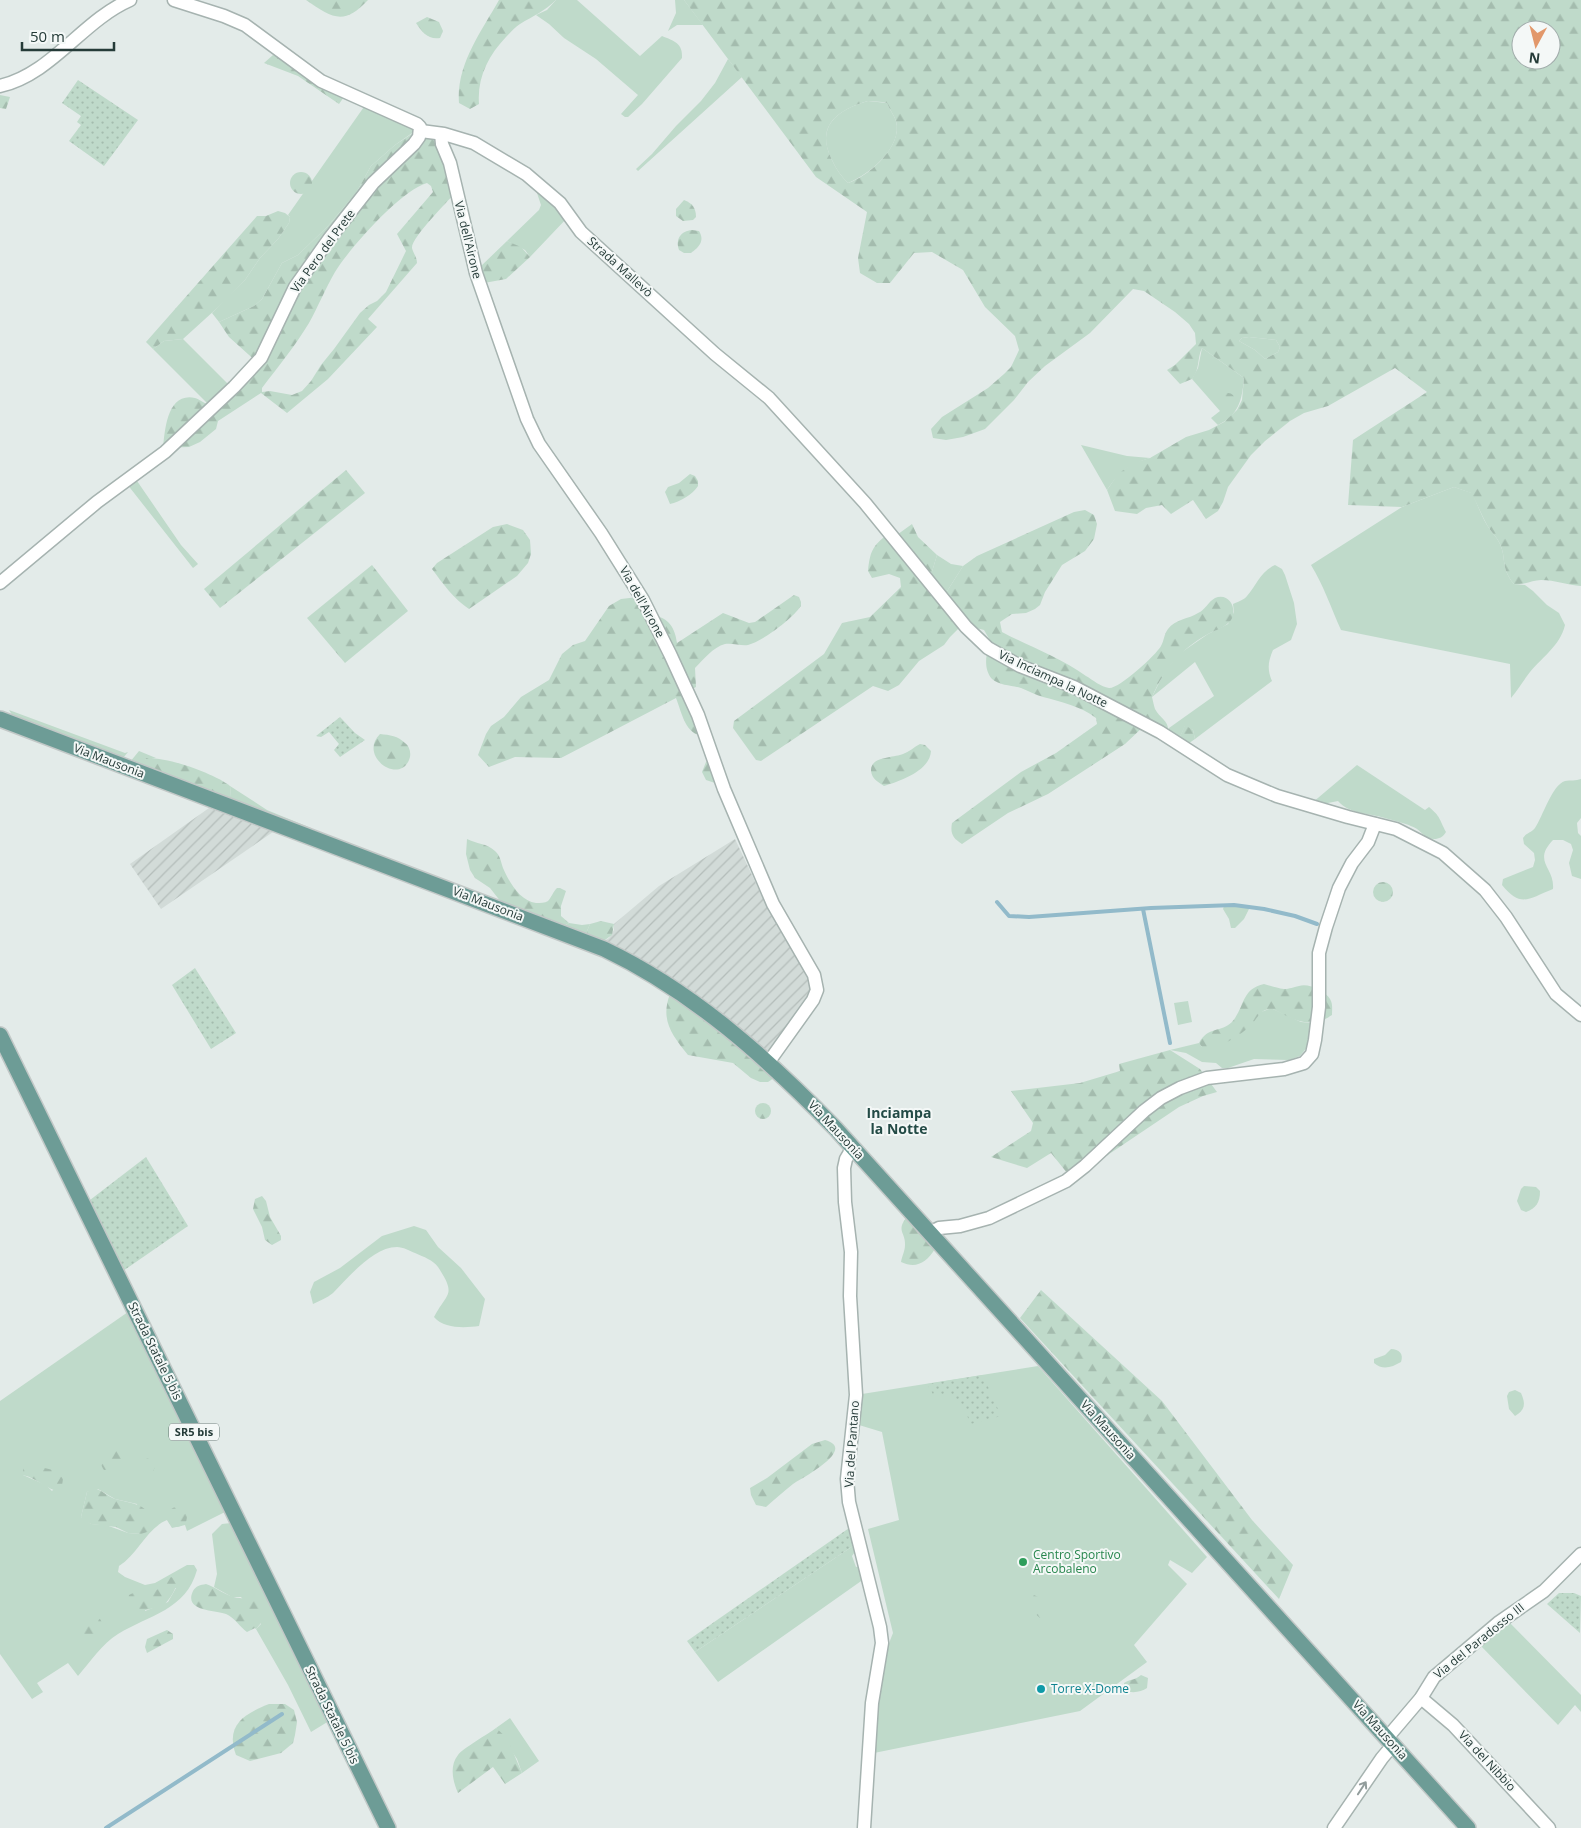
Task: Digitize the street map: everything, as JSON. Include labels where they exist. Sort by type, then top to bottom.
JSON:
[{"type":"main road","name":"Via Mausonia","points":[[0,719],[604,949],[637,965],[686,996],[719,1020],[800,1092],[931,1232],[1162,1491],[1468,1828]]},
{"type":"main road","name":"Strada Statale 5 bis","points":[[0,1035],[388,1828]]},
{"type":"street","points":[[0,86],[25,77],[48,61],[88,26],[118,5],[130,0]]},
{"type":"street","points":[[174,0],[224,16],[245,25],[321,81],[412,121],[417,124],[421,131]]},
{"type":"street","name":"Strada Mallevò","points":[[421,131],[474,143],[526,174],[560,203],[581,232],[715,354],[769,398],[803,434]]},
{"type":"street","name":"Via Pero del Prete","points":[[0,582],[97,502],[165,452],[234,387],[261,358],[295,287],[329,239],[373,183],[414,144],[421,131]]},
{"type":"street","name":"Via dell'Airone","points":[[441,134],[442,144],[450,163],[476,273],[527,418],[543,450],[601,533],[643,600],[698,715],[724,789],[774,904],[814,975],[817,990],[813,1000],[768,1063]]},
{"type":"street","name":"Via Inciampa la Notte","points":[[803,434],[865,503],[966,627],[988,648],[1020,666],[1074,687],[1152,728],[1228,775],[1277,796],[1396,829],[1443,853],[1485,890],[1506,917],[1556,994],[1581,1015]]},
{"type":"street","points":[[931,1232],[939,1228],[960,1226],[989,1218],[1066,1180],[1085,1166],[1144,1111],[1161,1098],[1180,1088],[1207,1078],[1284,1069],[1304,1063],[1312,1054],[1315,1040],[1319,1007],[1319,954],[1326,926],[1339,888],[1352,863],[1368,842],[1375,824]]},
{"type":"street","name":"Via del Pantano","points":[[853,1148],[846,1159],[844,1168],[845,1202],[851,1252],[850,1296],[856,1395],[847,1479],[849,1502],[880,1627],[882,1644],[872,1703],[864,1828]]},
{"type":"street","name":"Via del Paradosso III","points":[[1334,1828],[1434,1677],[1498,1624],[1544,1591],[1581,1554]]},
{"type":"street","name":"Via del Nibbio","points":[[1421,1698],[1453,1725],[1549,1828]]},
{"type":"shaded area","points":[[209,808],[273,832],[161,909],[130,864]]},
{"type":"shaded area","points":[[735,839],[761,894],[768,895],[810,971],[815,993],[772,1056],[724,1016],[665,974],[620,949],[602,942],[609,938],[614,930],[614,924],[659,886]]},
{"type":"green space","points":[[306,0],[368,0],[352,14],[338,16],[323,11]]},
{"type":"green space","points":[[499,0],[556,0],[518,25],[500,44],[489,60],[482,76],[479,104],[470,109],[459,103],[461,75],[471,49]]},
{"type":"green space","points":[[556,0],[577,0],[640,56],[662,36],[677,43],[681,49],[682,58],[642,104],[628,117],[625,117],[621,114],[638,95],[596,59],[564,38],[536,15],[547,10]]},
{"type":"green space","points":[[675,0],[684,0],[703,25],[677,25],[668,31],[676,13]]},
{"type":"green space","points":[[684,0],[1581,0],[1581,586],[1541,580],[1514,584],[1505,568],[1500,544],[1487,525],[1471,493],[1454,487],[1402,507],[1348,505],[1353,440],[1427,392],[1395,368],[1328,406],[1304,413],[1290,421],[1251,455],[1228,487],[1218,511],[1206,519],[1193,500],[1171,514],[1162,505],[1146,508],[1137,514],[1115,511],[1107,490],[1118,474],[1133,463],[1150,458],[1186,437],[1209,430],[1224,422],[1237,410],[1242,400],[1244,378],[1202,348],[1196,372],[1192,379],[1180,384],[1167,370],[1175,365],[1196,344],[1195,333],[1189,324],[1175,312],[1144,291],[1133,289],[1090,333],[1045,366],[1028,382],[1014,400],[985,429],[963,437],[946,440],[933,438],[931,429],[942,417],[988,388],[1011,367],[1019,350],[1015,336],[985,307],[963,270],[932,252],[914,253],[890,283],[877,283],[860,273],[858,258],[867,212],[816,177]],"holes":[[[868,101],[887,103],[896,121],[897,131],[889,150],[882,159],[865,174],[848,183],[839,172],[827,148],[826,138],[828,129],[832,121],[847,109]],[[1242,338],[1276,340],[1280,347],[1278,352],[1265,359],[1255,350],[1239,341]]]},
{"type":"green space","points":[[427,17],[439,22],[443,31],[440,38],[429,37],[416,23]]},
{"type":"green space","points":[[273,55],[346,94],[339,104],[298,76],[264,63]]},
{"type":"green space","points":[[728,59],[742,77],[638,171],[636,169],[701,101],[715,83]]},
{"type":"green space","points":[[78,80],[138,120],[104,166],[69,141],[81,125],[77,122],[81,116],[62,103]]},
{"type":"green space","points":[[0,95],[10,97],[6,109],[0,108]]},
{"type":"green space","points":[[868,101],[887,103],[896,121],[897,131],[894,141],[882,159],[865,174],[848,183],[835,166],[827,148],[826,138],[828,129],[832,121],[847,109]]},
{"type":"green space","points":[[366,104],[410,122],[415,131],[371,166],[356,193],[327,227],[298,255],[282,263],[262,299],[254,306],[219,322],[212,313],[245,280],[260,258],[278,239],[289,223],[290,217],[288,215]]},
{"type":"green space","points":[[416,131],[439,136],[456,192],[423,228],[413,243],[412,248],[417,263],[368,319],[377,327],[328,379],[287,413],[261,393],[218,421],[216,429],[200,442],[189,447],[163,448],[169,414],[178,401],[186,398],[195,398],[209,405],[258,363],[229,337],[219,322],[254,306],[262,299],[282,263],[298,255],[327,227],[356,193],[371,166],[395,145]],"holes":[[[427,183],[431,186],[433,192],[397,234],[406,251],[386,292],[360,313],[302,391],[292,395],[270,391],[262,392],[262,388],[309,323],[335,272],[352,249],[390,208],[416,188]]]},
{"type":"green space","points":[[301,172],[309,175],[312,183],[309,191],[301,194],[293,191],[290,183],[293,175]]},
{"type":"green space","points":[[535,187],[568,217],[530,257],[525,250],[507,241],[539,210],[541,205]]},
{"type":"green space","points":[[684,200],[694,208],[696,217],[693,220],[683,221],[676,216],[676,209]]},
{"type":"green space","points":[[278,211],[290,217],[289,223],[278,239],[260,258],[245,280],[183,339],[164,341],[153,349],[146,342],[257,216],[266,216]]},
{"type":"green space","points":[[699,231],[701,241],[699,246],[691,253],[684,253],[679,250],[678,239],[685,232]]},
{"type":"green space","points":[[507,241],[521,247],[530,257],[506,279],[484,283],[480,267]]},
{"type":"green space","points":[[1242,338],[1276,340],[1280,347],[1278,352],[1265,359],[1255,350],[1239,341]]},
{"type":"green space","points":[[183,339],[231,387],[209,405],[153,349],[164,341]]},
{"type":"green space","points":[[1202,348],[1244,378],[1242,393],[1235,412],[1231,417],[1218,425],[1211,418],[1220,411],[1192,379],[1198,368]]},
{"type":"green space","points":[[1225,393],[1231,393],[1235,400],[1231,407],[1225,407],[1221,403],[1221,397]]},
{"type":"green space","points":[[1081,445],[1127,456],[1150,458],[1136,463],[1125,470],[1107,490]]},
{"type":"green space","points":[[346,470],[365,493],[220,608],[204,589]]},
{"type":"green space","points":[[690,474],[695,476],[698,486],[686,497],[670,504],[665,492],[668,487],[679,483]]},
{"type":"green space","points":[[135,478],[181,545],[198,564],[193,568],[127,484]]},
{"type":"green space","points":[[1454,487],[1472,493],[1485,521],[1500,544],[1505,568],[1514,584],[1525,585],[1533,591],[1547,605],[1559,613],[1565,625],[1559,640],[1532,670],[1511,698],[1510,664],[1341,630],[1324,589],[1311,565],[1402,507]]},
{"type":"green space","points":[[1085,510],[1094,515],[1097,524],[1094,539],[1085,551],[1062,565],[1045,592],[1040,605],[1026,613],[1012,614],[1000,622],[1002,632],[1055,658],[1100,685],[1109,688],[1129,678],[1152,656],[1161,646],[1171,626],[1200,612],[1215,598],[1224,597],[1228,599],[1233,607],[1231,620],[1181,653],[1162,677],[1152,697],[1155,709],[1168,726],[1168,734],[990,647],[991,642],[984,630],[968,626],[944,596],[963,566],[977,556],[1074,512]]},
{"type":"green space","points":[[507,524],[523,530],[530,540],[531,554],[528,563],[517,576],[469,609],[454,596],[432,569],[437,563],[493,527]]},
{"type":"green space","points":[[912,524],[918,537],[937,555],[931,575],[894,537]]},
{"type":"green space","points":[[888,534],[962,625],[944,645],[919,661],[899,685],[888,691],[873,686],[761,761],[756,760],[733,728],[734,721],[824,654],[842,623],[870,617],[901,587],[900,578],[889,574],[872,578],[868,571],[873,550],[878,542]]},
{"type":"green space","points":[[937,555],[951,564],[963,566],[944,596],[931,575]]},
{"type":"green space","points":[[372,565],[408,611],[345,663],[307,618]]},
{"type":"green space","points":[[1275,565],[1282,569],[1285,575],[1294,603],[1297,624],[1291,640],[1273,650],[1269,666],[1272,681],[1195,739],[1193,730],[1185,726],[1179,739],[1168,733],[1169,728],[1214,696],[1195,662],[1152,697],[1165,671],[1179,654],[1208,634],[1228,624],[1234,612],[1233,604],[1246,597],[1262,575]]},
{"type":"green space","points":[[794,595],[799,597],[801,606],[791,617],[777,629],[754,643],[748,645],[725,644],[712,651],[695,668],[696,687],[690,690],[653,615],[659,616],[670,624],[675,633],[677,643],[723,613],[749,623],[755,622]]},
{"type":"green space","points":[[638,597],[704,736],[692,732],[688,727],[676,698],[561,758],[515,757],[489,767],[478,755],[491,726],[504,717],[521,697],[549,680],[562,654],[573,645],[585,641],[609,606],[621,599]]},
{"type":"green space","points":[[988,650],[1143,727],[1125,744],[1048,794],[1008,813],[962,844],[953,835],[951,830],[952,823],[1021,772],[1056,753],[1097,724],[1096,718],[1077,707],[1021,688],[1002,684],[992,679],[987,669],[986,657]]},
{"type":"green space","points":[[9,710],[125,753],[128,752],[123,758],[14,718]]},
{"type":"green space","points":[[340,717],[355,733],[365,740],[340,757],[334,750],[339,744],[329,732],[321,737],[316,736]]},
{"type":"green space","points":[[1185,725],[1193,730],[1195,739],[1185,746],[1179,739]]},
{"type":"green space","points":[[380,734],[397,737],[408,746],[410,757],[405,766],[399,769],[391,769],[377,759],[374,752],[374,743]]},
{"type":"green space","points":[[920,744],[925,745],[931,751],[929,758],[920,770],[906,778],[884,786],[874,778],[871,771],[872,766],[878,760],[905,753]]},
{"type":"green space","points":[[139,751],[156,758],[146,758],[144,767],[130,762]]},
{"type":"green space","points":[[146,758],[178,763],[213,776],[230,786],[231,797],[227,799],[144,767]]},
{"type":"green space","points":[[711,758],[720,782],[715,783],[706,780],[702,772],[706,762]]},
{"type":"green space","points":[[1357,765],[1425,810],[1429,807],[1439,818],[1446,832],[1445,834],[1439,838],[1431,839],[1411,826],[1379,816],[1353,811],[1338,801],[1323,804],[1312,803]]},
{"type":"green space","points":[[1581,779],[1581,818],[1577,823],[1578,833],[1581,836],[1581,879],[1572,876],[1569,863],[1573,850],[1571,844],[1563,840],[1553,840],[1544,854],[1544,859],[1553,881],[1553,889],[1531,898],[1520,899],[1514,897],[1502,885],[1503,879],[1533,867],[1535,860],[1534,853],[1524,844],[1523,838],[1535,828],[1556,788],[1565,781]]},
{"type":"green space","points":[[230,786],[267,810],[311,828],[308,830],[227,799],[231,797]]},
{"type":"green space","points":[[467,839],[489,846],[497,853],[512,885],[525,899],[542,903],[549,900],[557,888],[566,891],[561,906],[561,916],[569,923],[564,926],[501,902],[490,888],[475,878],[470,870],[466,854]]},
{"type":"green space","points":[[1383,882],[1390,885],[1393,892],[1390,899],[1383,902],[1376,899],[1373,892],[1376,885]]},
{"type":"green space","points":[[1230,904],[1244,905],[1249,909],[1244,919],[1235,928],[1231,928],[1229,919],[1223,909],[1224,906]]},
{"type":"green space","points":[[601,921],[614,924],[612,935],[602,942],[587,936],[590,924]]},
{"type":"green space","points":[[569,923],[590,924],[587,936],[564,926]]},
{"type":"green space","points":[[195,968],[236,1033],[211,1049],[172,985]]},
{"type":"green space","points":[[1264,984],[1284,989],[1303,985],[1316,988],[1330,999],[1332,1015],[1324,1020],[1309,1023],[1295,1020],[1273,1009],[1269,1009],[1261,1013],[1247,1029],[1235,1037],[1222,1044],[1202,1047],[1199,1043],[1206,1034],[1223,1028],[1232,1022],[1247,994],[1257,986]]},
{"type":"green space","points":[[670,994],[719,1030],[774,1078],[768,1082],[760,1082],[751,1078],[733,1063],[688,1055],[669,1027],[666,1012]]},
{"type":"green space","points":[[1188,1001],[1192,1022],[1178,1025],[1174,1003]]},
{"type":"green space","points":[[1273,1009],[1301,1022],[1312,1023],[1312,1041],[1300,1056],[1289,1060],[1254,1059],[1228,1068],[1222,1068],[1216,1063],[1202,1062],[1186,1053],[1170,1050],[1199,1043],[1202,1047],[1251,1024],[1261,1012]]},
{"type":"green space","points":[[1170,1050],[1200,1069],[1217,1092],[1179,1107],[1072,1179],[1051,1153],[1027,1168],[991,1157],[1031,1131],[1033,1123],[1011,1091],[1080,1083],[1120,1071],[1119,1064]]},
{"type":"green space","points":[[763,1103],[769,1105],[771,1111],[769,1117],[763,1119],[757,1117],[755,1111],[757,1105]]},
{"type":"green space","points":[[146,1157],[188,1226],[123,1271],[90,1200]]},
{"type":"green space","points":[[1524,1186],[1536,1187],[1540,1191],[1537,1204],[1526,1212],[1521,1210],[1517,1201]]},
{"type":"green space","points":[[262,1196],[266,1201],[270,1217],[281,1236],[281,1240],[272,1245],[265,1240],[262,1227],[253,1209],[255,1199]]},
{"type":"green space","points":[[906,1218],[935,1249],[928,1258],[916,1265],[901,1262],[905,1249],[902,1226]]},
{"type":"green space","points":[[414,1226],[426,1230],[438,1247],[461,1268],[485,1299],[479,1326],[449,1326],[438,1321],[434,1317],[446,1298],[449,1289],[444,1276],[436,1265],[425,1257],[399,1247],[388,1248],[370,1257],[333,1293],[313,1304],[310,1292],[314,1282],[340,1268],[382,1236]]},
{"type":"green space","points":[[1041,1290],[1162,1401],[1252,1520],[1293,1565],[1279,1599],[1020,1318]]},
{"type":"green space","points":[[128,1312],[227,1511],[187,1531],[185,1525],[172,1528],[167,1520],[154,1529],[132,1555],[119,1566],[118,1572],[145,1585],[155,1583],[187,1565],[194,1565],[197,1570],[192,1583],[175,1603],[165,1610],[112,1638],[78,1676],[68,1663],[37,1683],[43,1692],[32,1699],[0,1654],[0,1401]],"holes":[[[23,1475],[63,1479],[52,1491],[46,1485]],[[98,1489],[115,1499],[137,1504],[141,1534],[128,1533],[106,1525],[91,1524],[81,1517],[87,1492]],[[176,1588],[168,1602],[145,1611],[147,1592]]]},
{"type":"green space","points":[[1391,1349],[1400,1352],[1401,1362],[1384,1368],[1374,1363],[1374,1359],[1385,1355]]},
{"type":"green space","name":"Centro Sportivo Arcobaleno","points":[[1038,1366],[1207,1557],[1192,1573],[1170,1560],[1168,1565],[1187,1584],[1134,1645],[1147,1662],[1080,1711],[874,1753],[881,1677],[893,1633],[868,1529],[899,1520],[882,1432],[859,1425],[862,1394]]},
{"type":"green space","points":[[983,1375],[1001,1416],[971,1424],[965,1410],[958,1401],[949,1396],[934,1396],[927,1384]]},
{"type":"green space","points":[[1515,1390],[1521,1393],[1524,1404],[1523,1409],[1515,1416],[1509,1409],[1507,1396],[1509,1392]]},
{"type":"green space","points":[[825,1440],[833,1444],[835,1450],[825,1463],[793,1484],[766,1507],[756,1505],[750,1488],[767,1478],[812,1444]]},
{"type":"green space","points":[[111,1447],[118,1447],[123,1451],[124,1457],[116,1468],[104,1470],[101,1457]]},
{"type":"green space","points":[[153,1459],[155,1466],[148,1477],[142,1472],[143,1460]]},
{"type":"green space","points":[[28,1464],[57,1471],[63,1479],[61,1492],[23,1475],[23,1469]]},
{"type":"green space","points":[[94,1488],[115,1499],[136,1504],[146,1510],[150,1515],[150,1531],[141,1534],[128,1533],[116,1527],[91,1524],[84,1521],[81,1517],[87,1492]]},
{"type":"green space","points":[[173,1507],[181,1507],[187,1513],[187,1521],[181,1527],[173,1527],[167,1521],[167,1513]]},
{"type":"green space","points":[[231,1523],[329,1721],[311,1732],[288,1685],[256,1629],[261,1624],[241,1597],[232,1597],[214,1587],[217,1574],[212,1534],[222,1524]]},
{"type":"green space","points":[[852,1526],[856,1544],[695,1652],[687,1641]]},
{"type":"green space","points":[[856,1544],[857,1549],[852,1556],[856,1567],[861,1566],[864,1579],[718,1682],[695,1652]]},
{"type":"green space","points":[[171,1577],[176,1579],[175,1590],[163,1606],[137,1612],[131,1607],[128,1601],[129,1595],[135,1592],[157,1590],[165,1579]]},
{"type":"green space","points":[[206,1584],[231,1596],[254,1600],[258,1603],[263,1612],[263,1619],[256,1629],[247,1632],[229,1615],[202,1609],[193,1603],[191,1598],[195,1588]]},
{"type":"green space","points":[[1559,1593],[1574,1593],[1581,1596],[1580,1633],[1547,1604]]},
{"type":"green space","points":[[1034,1595],[1042,1599],[1046,1609],[1040,1618],[1032,1611],[1028,1602]]},
{"type":"green space","points":[[91,1619],[100,1619],[104,1626],[100,1638],[87,1644],[84,1636],[85,1624]]},
{"type":"green space","points":[[1509,1622],[1581,1695],[1581,1712],[1575,1705],[1558,1725],[1480,1645]]},
{"type":"green space","points":[[167,1630],[173,1634],[173,1639],[147,1653],[145,1647],[147,1639]]},
{"type":"green space","points":[[1141,1675],[1148,1678],[1147,1688],[1136,1692],[1124,1690],[1124,1683]]},
{"type":"green space","points":[[269,1704],[285,1704],[294,1710],[297,1722],[293,1743],[281,1753],[250,1761],[236,1755],[233,1745],[235,1728],[239,1722],[252,1712]]},
{"type":"green space","points":[[510,1718],[539,1761],[522,1773],[517,1759],[496,1728]]},
{"type":"green space","points":[[496,1728],[507,1738],[522,1773],[505,1784],[493,1767],[458,1793],[453,1774],[455,1759],[464,1749]]},
{"type":"waterway","points":[[997,902],[1009,916],[1029,917],[1151,908],[1234,905],[1295,916],[1317,924]]},
{"type":"waterway","points":[[1143,909],[1170,1043]]},
{"type":"waterway","points":[[106,1828],[282,1714]]},
{"type":"place","name":"Centro Sportivo Arcobaleno","points":[[1023,1562]]},
{"type":"place","name":"Torre X-Dome","points":[[1041,1689]]},
{"type":"district","name":"Inciampa la Notte","points":[[899,1122]]}]
